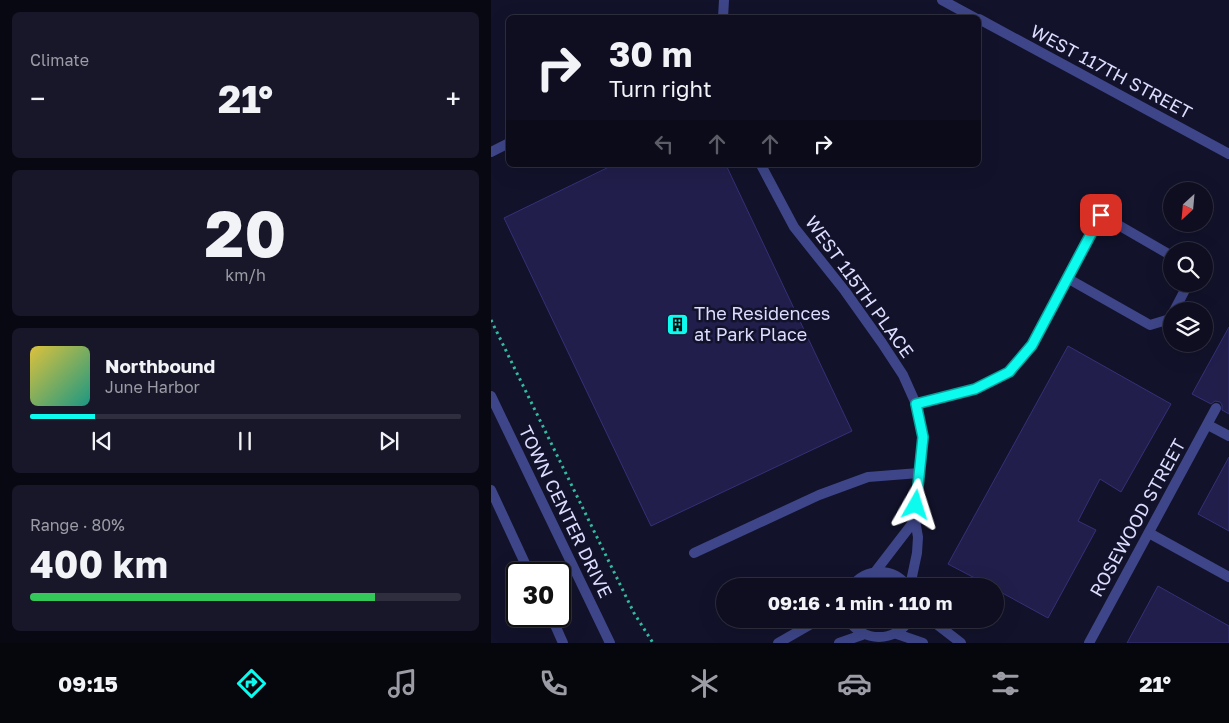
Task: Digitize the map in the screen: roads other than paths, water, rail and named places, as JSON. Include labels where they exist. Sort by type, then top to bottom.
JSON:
[{"type":"street","points":[[723,15],[725,0]]},
{"type":"street","points":[[943,0],[970,15]]},
{"type":"street","name":"WEST 117TH STREET","points":[[981,20],[1229,154]]},
{"type":"street","points":[[491,152],[506,144]]},
{"type":"street","name":"WEST 115TH PLACE","points":[[762,167],[795,227],[845,291],[882,343],[903,375],[916,404],[923,437],[915,520],[918,537],[917,553],[910,578]]},
{"type":"street","points":[[916,404],[975,389],[1009,372],[1032,345],[1101,215],[1163,251]]},
{"type":"street","points":[[1067,278],[1150,326],[1163,321]]},
{"type":"street","name":"TOWN CENTER DRIVE","points":[[491,396],[610,643]]},
{"type":"street","name":"ROSEWOOD STREET","points":[[1089,643],[1216,408]]},
{"type":"street","points":[[1208,425],[1229,436]]},
{"type":"street","points":[[694,554],[819,495],[868,477],[919,474]]},
{"type":"street","points":[[491,490],[525,562]]},
{"type":"street","points":[[875,572],[915,520]]},
{"type":"street","points":[[1149,533],[1229,577]]},
{"type":"street","points":[[859,578],[875,572],[886,572],[899,578]]},
{"type":"street","points":[[556,627],[563,643]]},
{"type":"street","points":[[778,643],[804,628]]},
{"type":"street","points":[[855,628],[871,638],[880,639],[889,638],[904,628]]},
{"type":"street","points":[[942,628],[961,643]]},
{"type":"street","points":[[839,643],[862,634]]},
{"type":"street","points":[[897,634],[923,643]]},
{"type":"place","name":"The Residences at Park Place","points":[[678,324]]}]
